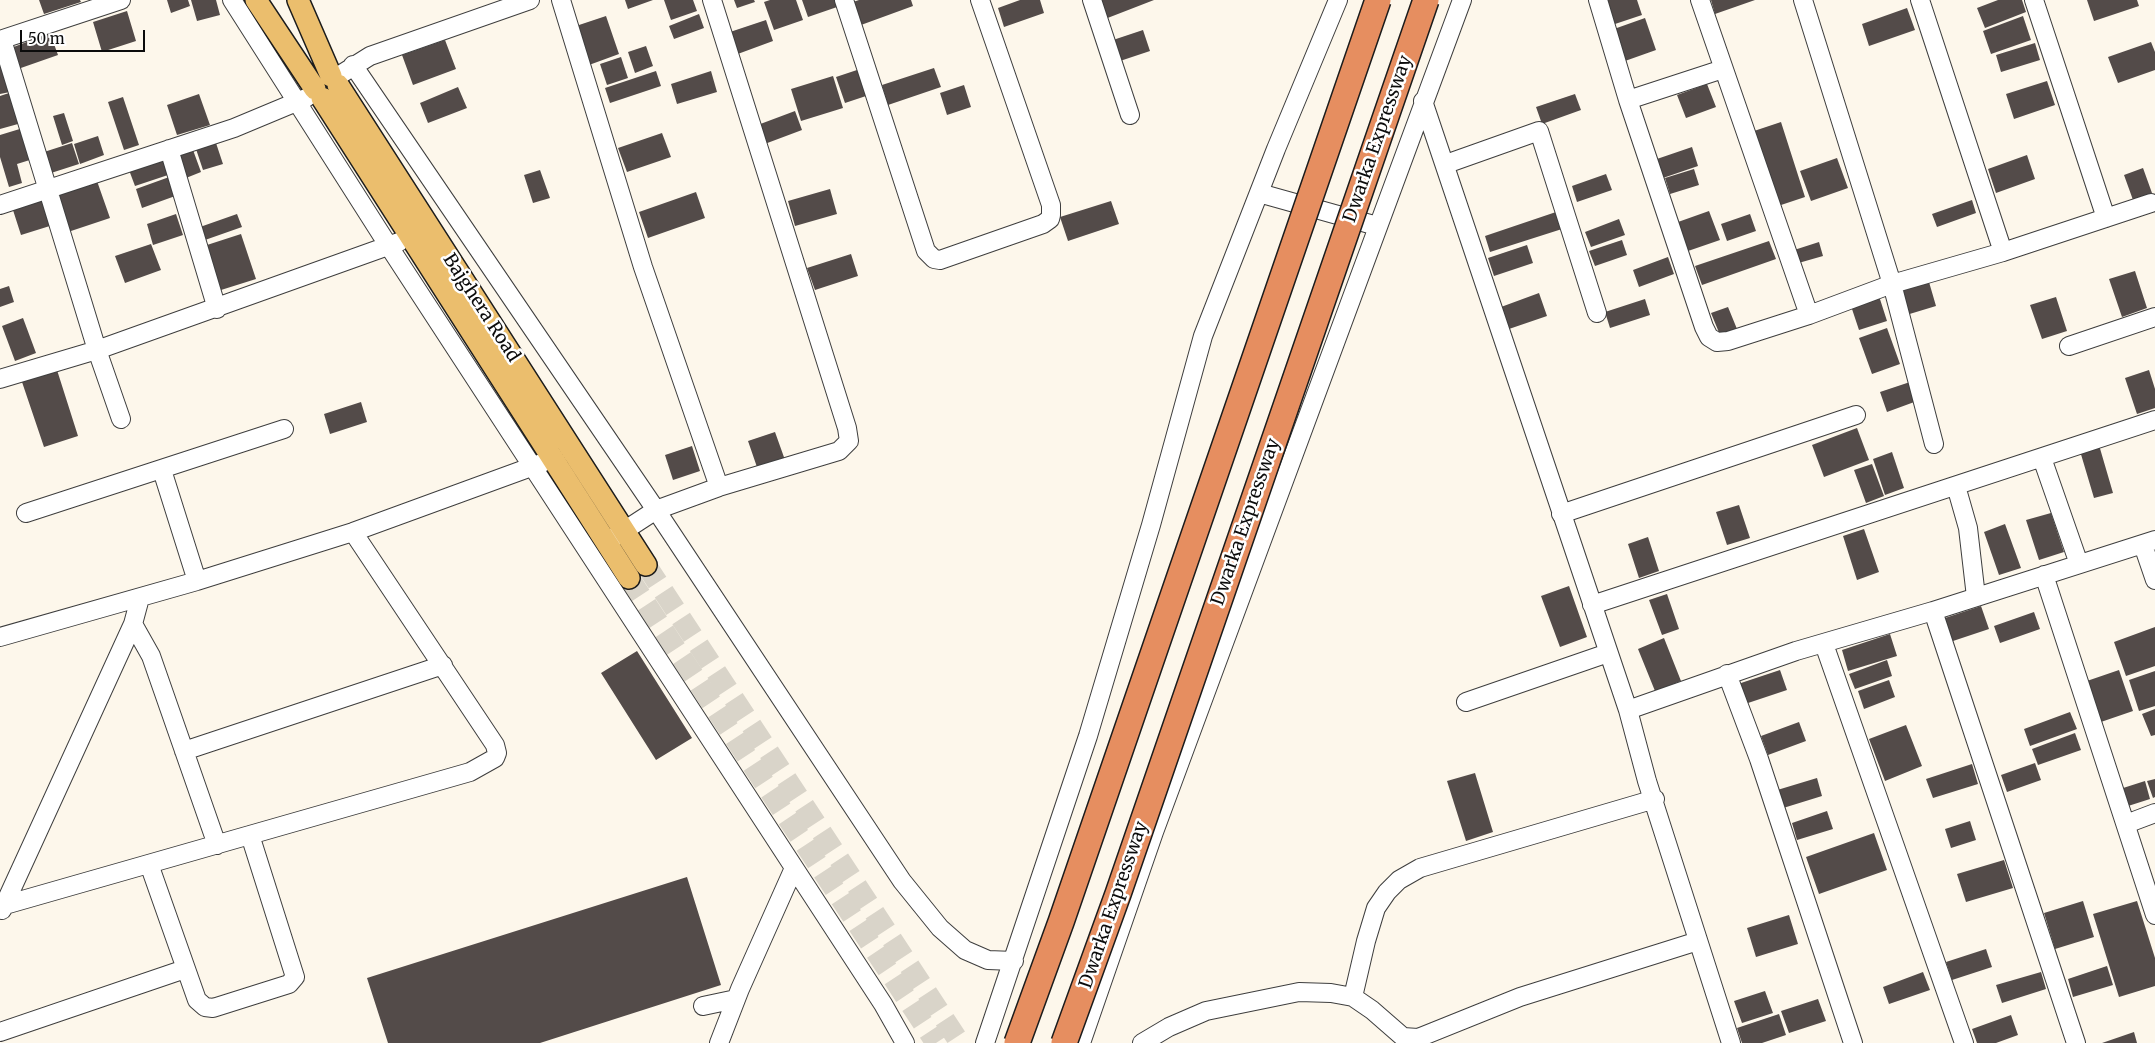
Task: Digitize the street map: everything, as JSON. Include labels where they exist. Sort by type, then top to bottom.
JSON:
[{"type":"highway","points":[[1017,1043],[1061,922],[1378,0]]},
{"type":"highway","name":"Dwarka Expressway","points":[[1064,1043],[1118,894],[1426,0]]},
{"type":"main road","name":"Bajghera Road","points":[[256,0],[326,86],[646,565]]},
{"type":"main road","name":"Bajghera Road","points":[[298,0],[326,86],[411,238],[629,578]]},
{"type":"street","points":[[121,0],[1,40],[97,350],[121,419]]},
{"type":"street","points":[[232,0],[388,245],[883,1004],[905,1043]]},
{"type":"street","points":[[0,205],[234,128],[297,102],[326,86],[370,56],[489,6],[530,0]]},
{"type":"street","points":[[561,0],[643,267],[719,487]]},
{"type":"street","points":[[605,543],[656,510],[719,487],[840,451],[849,441],[847,428],[712,0]]},
{"type":"street","points":[[844,0],[926,251],[934,259],[940,260],[1043,224],[1050,219],[1051,214],[1050,205],[980,0]]},
{"type":"street","points":[[1092,0],[1130,115]]},
{"type":"street","points":[[985,1043],[1088,736],[1151,525],[1203,336],[1338,0]]},
{"type":"street","points":[[1081,1043],[1154,832],[1423,101],[1462,0]]},
{"type":"street","points":[[1598,0],[1628,100],[1709,337],[1722,342],[1809,315],[1892,284],[2003,252],[2151,203]]},
{"type":"street","points":[[1700,0],[1809,315]]},
{"type":"street","points":[[1802,0],[1892,284],[1934,444]]},
{"type":"street","points":[[1920,0],[2003,252]]},
{"type":"street","points":[[2034,0],[2106,218]]},
{"type":"street","points":[[353,66],[656,510],[895,872],[940,928],[965,950],[988,960],[1014,961]]},
{"type":"street","points":[[1628,100],[1723,69]]},
{"type":"street","points":[[1423,101],[1446,164],[1561,514],[1628,710],[1698,941],[1732,1043]]},
{"type":"street","points":[[1446,164],[1539,131],[1597,313]]},
{"type":"street","points":[[169,149],[217,309]]},
{"type":"street","points":[[1259,193],[1377,226]]},
{"type":"street","points":[[0,380],[97,350],[217,309],[411,238]]},
{"type":"street","points":[[2069,346],[2155,317]]},
{"type":"street","points":[[1561,514],[1856,415]]},
{"type":"street","points":[[1592,605],[2155,420]]},
{"type":"street","points":[[26,513],[284,430]]},
{"type":"street","points":[[2042,458],[2079,564]]},
{"type":"street","points":[[0,638],[197,581],[353,532],[552,459]]},
{"type":"street","points":[[162,470],[197,581]]},
{"type":"street","points":[[1956,486],[1968,528],[1976,597]]},
{"type":"street","points":[[2,910],[148,864],[470,772],[490,763],[497,753],[495,745],[353,532]]},
{"type":"street","points":[[1628,710],[1727,674],[2149,542],[2155,580]]},
{"type":"street","points":[[2044,576],[2155,915]]},
{"type":"street","points":[[2,910],[133,624],[140,598]]},
{"type":"street","points":[[1933,611],[2076,1043]]},
{"type":"street","points":[[133,624],[151,656],[217,845]]},
{"type":"street","points":[[1824,644],[1964,1043]]},
{"type":"street","points":[[1466,702],[1608,653]]},
{"type":"street","points":[[184,751],[443,665]]},
{"type":"street","points":[[1727,674],[1759,760],[1854,1043]]},
{"type":"street","points":[[1353,998],[1366,940],[1376,908],[1387,892],[1400,880],[1420,868],[1655,799]]},
{"type":"street","points":[[2126,824],[2155,813]]},
{"type":"street","points":[[148,864],[184,969],[197,1000],[201,1006],[213,1008],[293,982],[294,971],[250,835]]},
{"type":"street","points":[[719,1043],[736,999],[794,868]]},
{"type":"street","points":[[1142,1043],[1169,1027],[1206,1011],[1284,994],[1331,993],[1353,998],[1372,1010],[1403,1037],[1418,1038],[1520,997],[1698,941]]},
{"type":"street","points":[[0,1032],[184,969]]},
{"type":"street","points":[[703,1006],[736,999]]},
{"type":"building","points":[[39,0],[80,0],[81,2],[44,14]]},
{"type":"building","points":[[167,0],[188,0],[190,6],[171,13]]},
{"type":"building","points":[[191,0],[216,0],[220,15],[197,21]]},
{"type":"building","points":[[625,0],[653,0],[628,9]]},
{"type":"building","points":[[664,0],[693,0],[697,11],[671,20]]},
{"type":"building","points":[[734,0],[754,0],[755,2],[737,8]]},
{"type":"building","points":[[770,0],[796,0],[803,20],[774,30],[764,2]]},
{"type":"building","points":[[802,0],[838,0],[840,6],[808,17]]},
{"type":"building","points":[[859,0],[911,0],[913,6],[861,25],[853,2]]},
{"type":"building","points":[[1020,0],[1040,0],[1044,13],[1004,27],[998,8]]},
{"type":"building","points":[[1098,0],[1154,0],[1105,19]]},
{"type":"building","points":[[1607,0],[1637,0],[1642,15],[1615,24]]},
{"type":"building","points":[[1711,0],[1755,0],[1715,14]]},
{"type":"building","points":[[1998,0],[2022,0],[2026,12],[1985,28],[1977,8]]},
{"type":"building","points":[[2087,0],[2137,0],[2139,6],[2094,21]]},
{"type":"building","points":[[1907,8],[1915,30],[1869,46],[1862,24]]},
{"type":"building","points":[[127,11],[136,41],[102,52],[93,22]]},
{"type":"building","points":[[699,14],[704,28],[674,39],[669,26]]},
{"type":"building","points":[[606,16],[619,54],[589,65],[576,26]]},
{"type":"building","points":[[2023,16],[2031,40],[1991,54],[1983,31]]},
{"type":"building","points":[[1645,18],[1656,50],[1625,61],[1614,29]]},
{"type":"building","points":[[766,20],[773,41],[735,55],[727,33]]},
{"type":"building","points":[[1143,30],[1150,51],[1120,61],[1113,40]]},
{"type":"building","points":[[50,33],[58,55],[18,69],[11,48]]},
{"type":"building","points":[[445,40],[456,69],[413,85],[402,55]]},
{"type":"building","points":[[2151,42],[2155,52],[2155,70],[2118,83],[2108,57]]},
{"type":"building","points":[[2035,43],[2040,60],[2001,72],[1996,55]]},
{"type":"building","points":[[646,46],[653,66],[635,73],[628,52]]},
{"type":"building","points":[[621,57],[628,78],[607,85],[600,64]]},
{"type":"building","points":[[0,62],[10,92],[0,94]]},
{"type":"building","points":[[934,68],[941,87],[888,105],[882,85]]},
{"type":"building","points":[[860,69],[869,95],[845,103],[836,77]]},
{"type":"building","points":[[656,71],[661,86],[610,103],[605,88]]},
{"type":"building","points":[[711,71],[717,92],[677,104],[671,84]]},
{"type":"building","points":[[833,76],[843,108],[801,121],[791,89]]},
{"type":"building","points":[[2047,81],[2055,105],[2014,119],[2006,94]]},
{"type":"building","points":[[1707,84],[1716,107],[1686,118],[1677,95]]},
{"type":"building","points":[[964,85],[971,107],[947,115],[940,93]]},
{"type":"building","points":[[458,87],[467,108],[428,123],[420,103]]},
{"type":"building","points":[[9,93],[18,124],[0,129],[0,96]]},
{"type":"building","points":[[199,94],[210,125],[177,135],[167,105]]},
{"type":"building","points":[[1575,94],[1581,110],[1542,124],[1536,107]]},
{"type":"building","points":[[123,97],[139,145],[124,150],[108,102]]},
{"type":"building","points":[[795,111],[802,130],[762,145],[755,126]]},
{"type":"building","points":[[64,113],[73,141],[62,145],[53,116]]},
{"type":"building","points":[[1781,122],[1805,197],[1775,207],[1751,132]]},
{"type":"building","points":[[23,128],[33,159],[17,164],[22,183],[9,187],[0,157],[0,135]]},
{"type":"building","points":[[662,133],[671,157],[627,172],[618,148]]},
{"type":"building","points":[[98,136],[104,155],[80,164],[74,144]]},
{"type":"building","points":[[72,143],[79,164],[51,173],[44,152]]},
{"type":"building","points":[[216,143],[223,164],[203,170],[196,149]]},
{"type":"building","points":[[1692,147],[1698,166],[1660,179],[1654,160]]},
{"type":"building","points":[[193,150],[201,172],[186,178],[178,156]]},
{"type":"building","points":[[2027,155],[2035,179],[1996,193],[1988,169]]},
{"type":"building","points":[[165,158],[171,174],[135,186],[129,170]]},
{"type":"building","points":[[1837,158],[1848,188],[1811,201],[1800,171]]},
{"type":"building","points":[[2143,168],[2152,193],[2133,200],[2124,175]]},
{"type":"building","points":[[1694,169],[1699,185],[1670,194],[1665,178]]},
{"type":"building","points":[[540,170],[550,198],[533,203],[524,175]]},
{"type":"building","points":[[1606,174],[1612,190],[1577,202],[1572,186]]},
{"type":"building","points":[[172,176],[178,195],[142,208],[136,189]]},
{"type":"building","points":[[97,181],[110,218],[68,232],[56,195]]},
{"type":"building","points":[[830,189],[837,214],[795,226],[788,201]]},
{"type":"building","points":[[696,192],[705,218],[648,238],[639,212]]},
{"type":"building","points":[[44,197],[53,225],[21,235],[12,207]]},
{"type":"building","points":[[1972,200],[1976,213],[1937,227],[1932,214]]},
{"type":"building","points":[[1111,201],[1119,224],[1068,241],[1060,217]]},
{"type":"building","points":[[1709,211],[1720,240],[1688,251],[1678,222]]},
{"type":"building","points":[[1556,212],[1562,229],[1490,252],[1485,236]]},
{"type":"building","points":[[176,214],[183,235],[153,245],[147,224]]},
{"type":"building","points":[[237,214],[242,227],[205,240],[200,227]]},
{"type":"building","points":[[1750,214],[1756,231],[1727,241],[1721,224]]},
{"type":"building","points":[[1619,219],[1625,235],[1591,247],[1585,232]]},
{"type":"building","points":[[241,234],[256,279],[221,290],[207,245]]},
{"type":"building","points":[[1622,240],[1627,255],[1595,266],[1589,251]]},
{"type":"building","points":[[1769,241],[1776,259],[1702,285],[1695,266]]},
{"type":"building","points":[[1819,242],[1823,256],[1795,264],[1791,251]]},
{"type":"building","points":[[151,244],[161,270],[125,283],[115,256]]},
{"type":"building","points":[[1527,245],[1533,263],[1494,276],[1488,258]]},
{"type":"building","points":[[851,254],[858,276],[815,290],[807,268]]},
{"type":"building","points":[[1668,257],[1674,274],[1639,287],[1633,270]]},
{"type":"building","points":[[2135,271],[2147,308],[2122,317],[2109,279]]},
{"type":"building","points":[[1929,282],[1936,306],[1903,316],[1896,291]]},
{"type":"building","points":[[9,286],[14,302],[0,307],[0,289]]},
{"type":"building","points":[[1539,293],[1547,316],[1509,329],[1501,307]]},
{"type":"building","points":[[1879,296],[1887,321],[1859,330],[1851,306]]},
{"type":"building","points":[[2056,297],[2067,331],[2042,339],[2030,305]]},
{"type":"building","points":[[1645,299],[1650,315],[1610,328],[1605,312]]},
{"type":"building","points":[[1728,307],[1737,329],[1720,335],[1711,313]]},
{"type":"building","points":[[23,318],[36,353],[15,361],[2,326]]},
{"type":"building","points":[[1887,328],[1900,364],[1872,374],[1859,338]]},
{"type":"building","points":[[57,370],[78,436],[44,447],[22,382]]},
{"type":"building","points":[[2149,370],[2155,389],[2155,408],[2137,414],[2125,378]]},
{"type":"building","points":[[1910,382],[1917,401],[1887,412],[1880,392]]},
{"type":"building","points":[[361,402],[367,422],[330,434],[324,414]]},
{"type":"building","points":[[1857,428],[1869,460],[1824,477],[1812,445]]},
{"type":"building","points":[[775,432],[785,460],[758,470],[748,441]]},
{"type":"building","points":[[2099,445],[2113,493],[2094,498],[2080,451]]},
{"type":"building","points":[[692,446],[700,471],[673,480],[665,455]]},
{"type":"building","points":[[1892,452],[1904,488],[1885,495],[1873,459]]},
{"type":"building","points":[[1872,464],[1884,496],[1866,503],[1854,470]]},
{"type":"building","points":[[1739,505],[1750,538],[1727,545],[1716,512]]},
{"type":"building","points":[[2051,513],[2064,552],[2039,560],[2026,520]]},
{"type":"building","points":[[2005,524],[2021,568],[1999,575],[1984,532]]},
{"type":"building","points":[[1864,529],[1879,572],[1857,580],[1843,536]]},
{"type":"building","points":[[1648,537],[1659,571],[1639,578],[1628,544]]},
{"type":"building","points":[[1569,586],[1587,637],[1560,647],[1541,596]]},
{"type":"building","points":[[1667,594],[1679,629],[1662,635],[1649,600]]},
{"type":"building","points":[[1981,606],[1989,629],[1950,642],[1942,619]]},
{"type":"building","points":[[2034,612],[2040,629],[2000,643],[1994,626]]},
{"type":"building","points":[[2155,627],[2155,666],[2126,676],[2114,642]]},
{"type":"building","points":[[1890,634],[1897,656],[1848,671],[1842,650]]},
{"type":"building","points":[[1664,638],[1681,681],[1655,691],[1638,649]]},
{"type":"building","points":[[637,651],[692,738],[656,760],[601,673]]},
{"type":"building","points":[[1887,660],[1892,676],[1855,689],[1849,674]]},
{"type":"building","points":[[1780,670],[1787,690],[1745,704],[1738,684]]},
{"type":"building","points":[[2119,670],[2133,711],[2098,723],[2084,682]]},
{"type":"building","points":[[2155,671],[2155,706],[2139,711],[2129,680]]},
{"type":"building","points":[[1889,680],[1895,697],[1864,709],[1858,691]]},
{"type":"building","points":[[2155,709],[2155,735],[2151,736],[2142,714]]},
{"type":"building","points":[[2070,712],[2077,729],[2030,746],[2024,729]]},
{"type":"building","points":[[1799,722],[1806,741],[1768,755],[1761,736]]},
{"type":"building","points":[[1906,725],[1922,766],[1885,781],[1869,739]]},
{"type":"building","points":[[2075,733],[2081,750],[2038,765],[2032,749]]},
{"type":"building","points":[[2035,763],[2041,780],[2007,792],[2001,775]]},
{"type":"building","points":[[1972,764],[1978,784],[1933,798],[1926,779]]},
{"type":"building","points":[[1475,773],[1493,832],[1466,841],[1447,781]]},
{"type":"building","points":[[1817,778],[1822,796],[1780,809],[1774,791]]},
{"type":"building","points":[[2155,779],[2155,797],[2153,798],[2147,781]]},
{"type":"building","points":[[2145,781],[2150,799],[2125,807],[2120,789]]},
{"type":"building","points":[[1827,811],[1833,829],[1797,840],[1792,823]]},
{"type":"building","points":[[1970,821],[1976,840],[1951,848],[1945,829]]},
{"type":"building","points":[[1874,833],[1887,870],[1819,894],[1806,857]]},
{"type":"building","points":[[2004,860],[2013,888],[1966,902],[1957,874]]},
{"type":"building","points":[[687,877],[721,985],[540,1043],[388,1043],[367,978]]},
{"type":"building","points":[[2083,901],[2094,937],[2055,949],[2044,913]]},
{"type":"building","points":[[2137,901],[2155,958],[2155,986],[2119,997],[2093,914]]},
{"type":"building","points":[[1789,915],[1798,944],[1756,957],[1747,928]]},
{"type":"building","points":[[1986,949],[1992,967],[1952,980],[1946,962]]},
{"type":"building","points":[[2107,966],[2113,985],[2073,997],[2068,979]]},
{"type":"building","points":[[1923,972],[1930,990],[1889,1004],[1883,987]]},
{"type":"building","points":[[2041,972],[2046,989],[2002,1003],[1996,985]]},
{"type":"building","points":[[1765,991],[1773,1013],[1742,1023],[1734,1001]]},
{"type":"building","points":[[1818,999],[1826,1021],[1789,1033],[1781,1011]]},
{"type":"building","points":[[1779,1014],[1786,1035],[1762,1043],[1742,1043],[1737,1028]]},
{"type":"building","points":[[2011,1015],[2018,1035],[1996,1043],[1977,1043],[1972,1029]]},
{"type":"building","points":[[2134,1032],[2137,1043],[2102,1043]]},
{"type":"tunnel","points":[[646,565],[960,1043]]},
{"type":"tunnel","points":[[629,578],[936,1043]]}]
